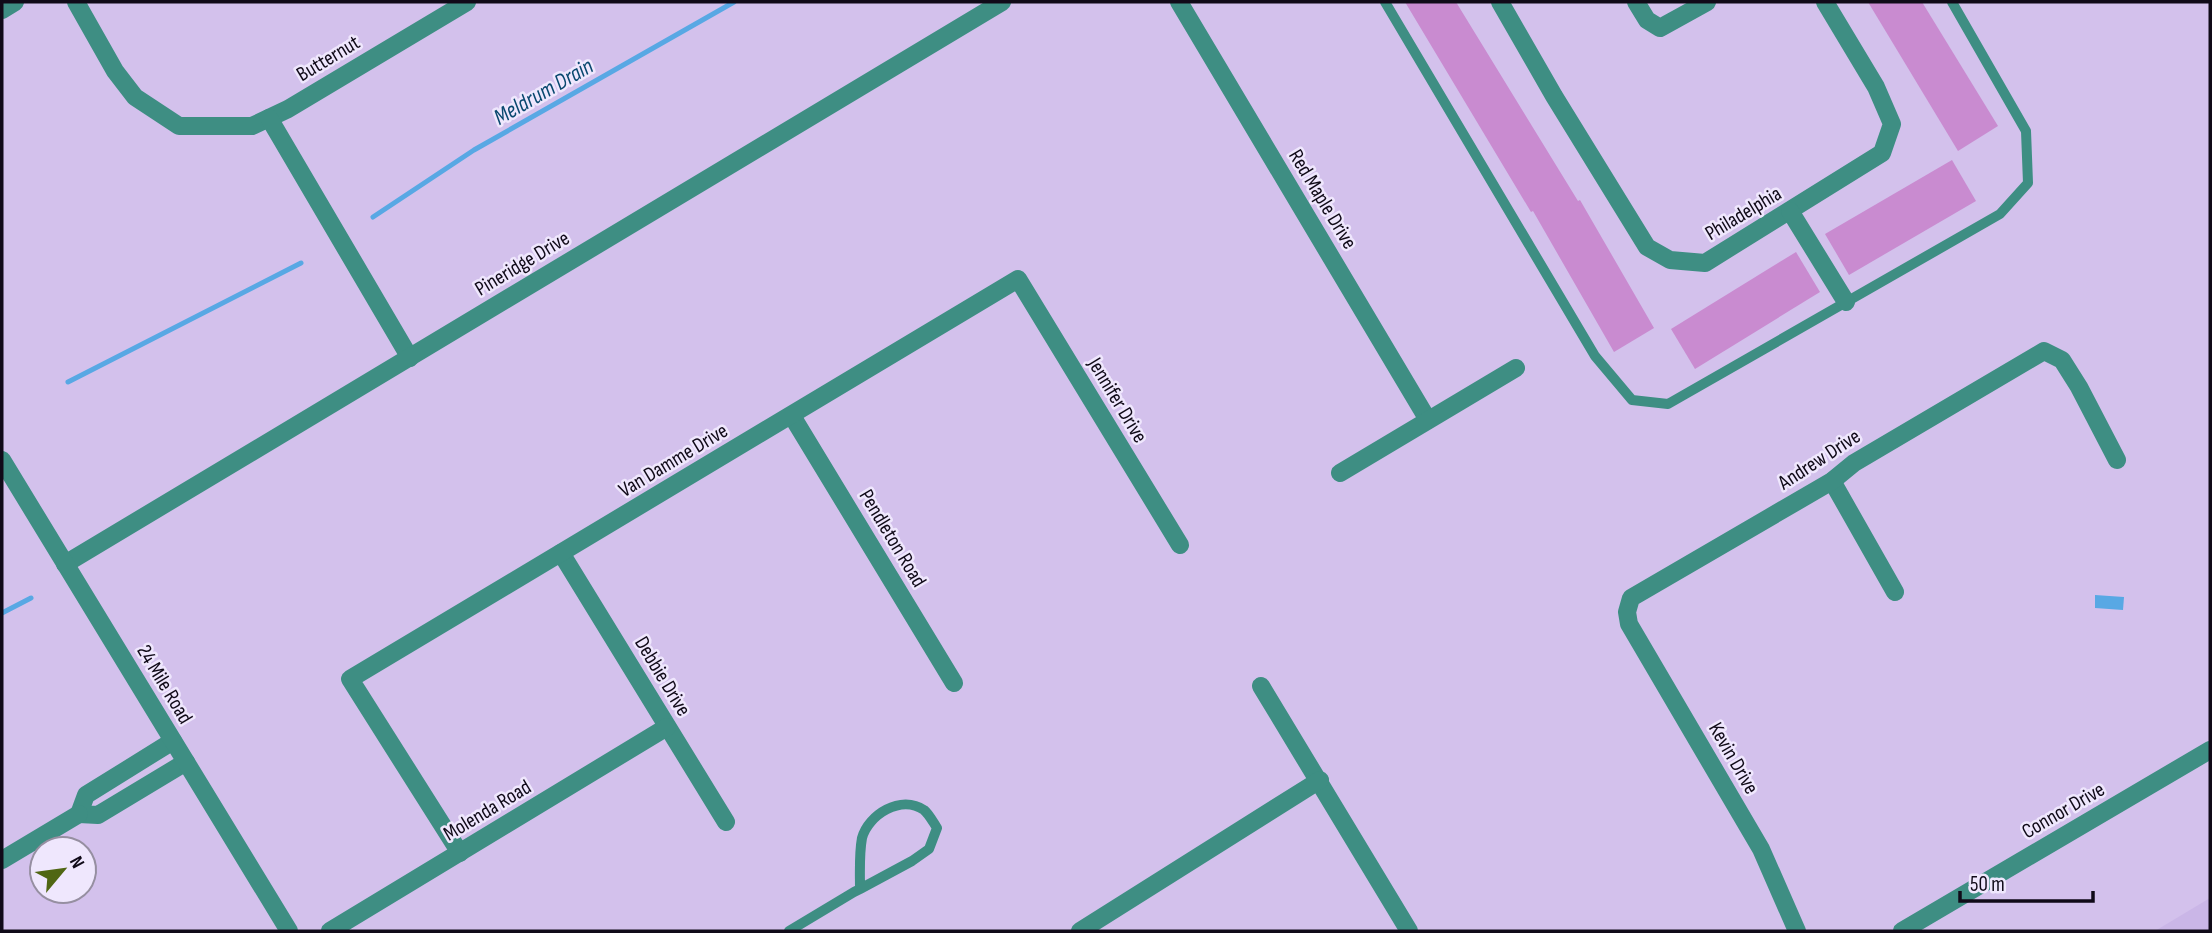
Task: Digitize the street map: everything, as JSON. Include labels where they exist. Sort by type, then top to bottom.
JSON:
[{"type":"street","points":[[2,10],[15,2]]},
{"type":"street","name":"Butternut","points":[[76,2],[115,71],[135,97],[179,126],[252,126],[467,2]]},
{"type":"street","name":"Pineridge Drive","points":[[65,564],[1002,2]]},
{"type":"street","name":"Red Maple Drive","points":[[1179,2],[1428,420]]},
{"type":"street","name":"Philadelphia","points":[[1500,2],[1647,247],[1670,260],[1705,263],[1882,153],[1892,124],[1876,87],[1825,2]]},
{"type":"street","points":[[1636,2],[1647,20],[1660,28],[1705,2]]},
{"type":"street","points":[[269,118],[410,358]]},
{"type":"street","points":[[1790,211],[1846,302]]},
{"type":"street","name":"Van Damme Drive","points":[[460,853],[350,679],[1018,279]]},
{"type":"street","name":"Jennifer Drive","points":[[1018,279],[1180,545]]},
{"type":"street","name":"Andrew Drive","points":[[1627,612],[1631,598],[1832,481],[1854,463],[2044,351],[2062,360],[2117,460]]},
{"type":"street","points":[[1340,473],[1516,368]]},
{"type":"street","name":"Pendleton Road","points":[[792,416],[954,683]]},
{"type":"street","name":"24 Mile Road","points":[[2,460],[289,931]]},
{"type":"street","points":[[1832,481],[1895,592]]},
{"type":"street","name":"Debbie Drive","points":[[561,553],[726,822]]},
{"type":"street","name":"Kevin Drive","points":[[1627,612],[1629,624],[1761,849],[1797,931]]},
{"type":"street","points":[[1261,686],[1409,931]]},
{"type":"street","name":"Molenda Road","points":[[330,931],[667,727]]},
{"type":"street","points":[[79,814],[86,795],[173,741]]},
{"type":"street","name":"Connor Drive","points":[[1902,931],[2210,750]]},
{"type":"street","points":[[2,860],[79,814],[98,815],[186,762]]},
{"type":"street","points":[[1080,931],[1320,780]]},
{"type":"lane","points":[[1385,2],[1595,356],[1632,400],[1668,404],[2000,214],[2028,183],[2025,131],[1952,2]]},
{"type":"lane","points":[[789,931],[929,849],[937,828],[924,810],[908,804],[885,809],[870,821],[862,839],[860,889]]},
{"type":"shaded area","points":[[2210,898],[2210,931],[2155,931]]},
{"type":"water","points":[[2095,595],[2124,597],[2123,610],[2095,608]]},
{"type":"building","points":[[1405,2],[1456,2],[1578,201],[1580,200],[1654,328],[1614,352],[1533,211],[1531,212]]},
{"type":"building","points":[[1868,2],[1922,2],[1998,126],[1958,151]]},
{"type":"building","points":[[1952,160],[1976,201],[1849,275],[1825,234]]},
{"type":"building","points":[[1796,252],[1820,292],[1695,369],[1671,329]]},
{"type":"waterway","name":"Meldrum Drain","points":[[373,217],[474,150],[734,2]]},
{"type":"waterway","name":"Meldrum Drain","points":[[68,382],[301,263]]},
{"type":"waterway","name":"Meldrum Drain","points":[[2,613],[31,598]]}]
